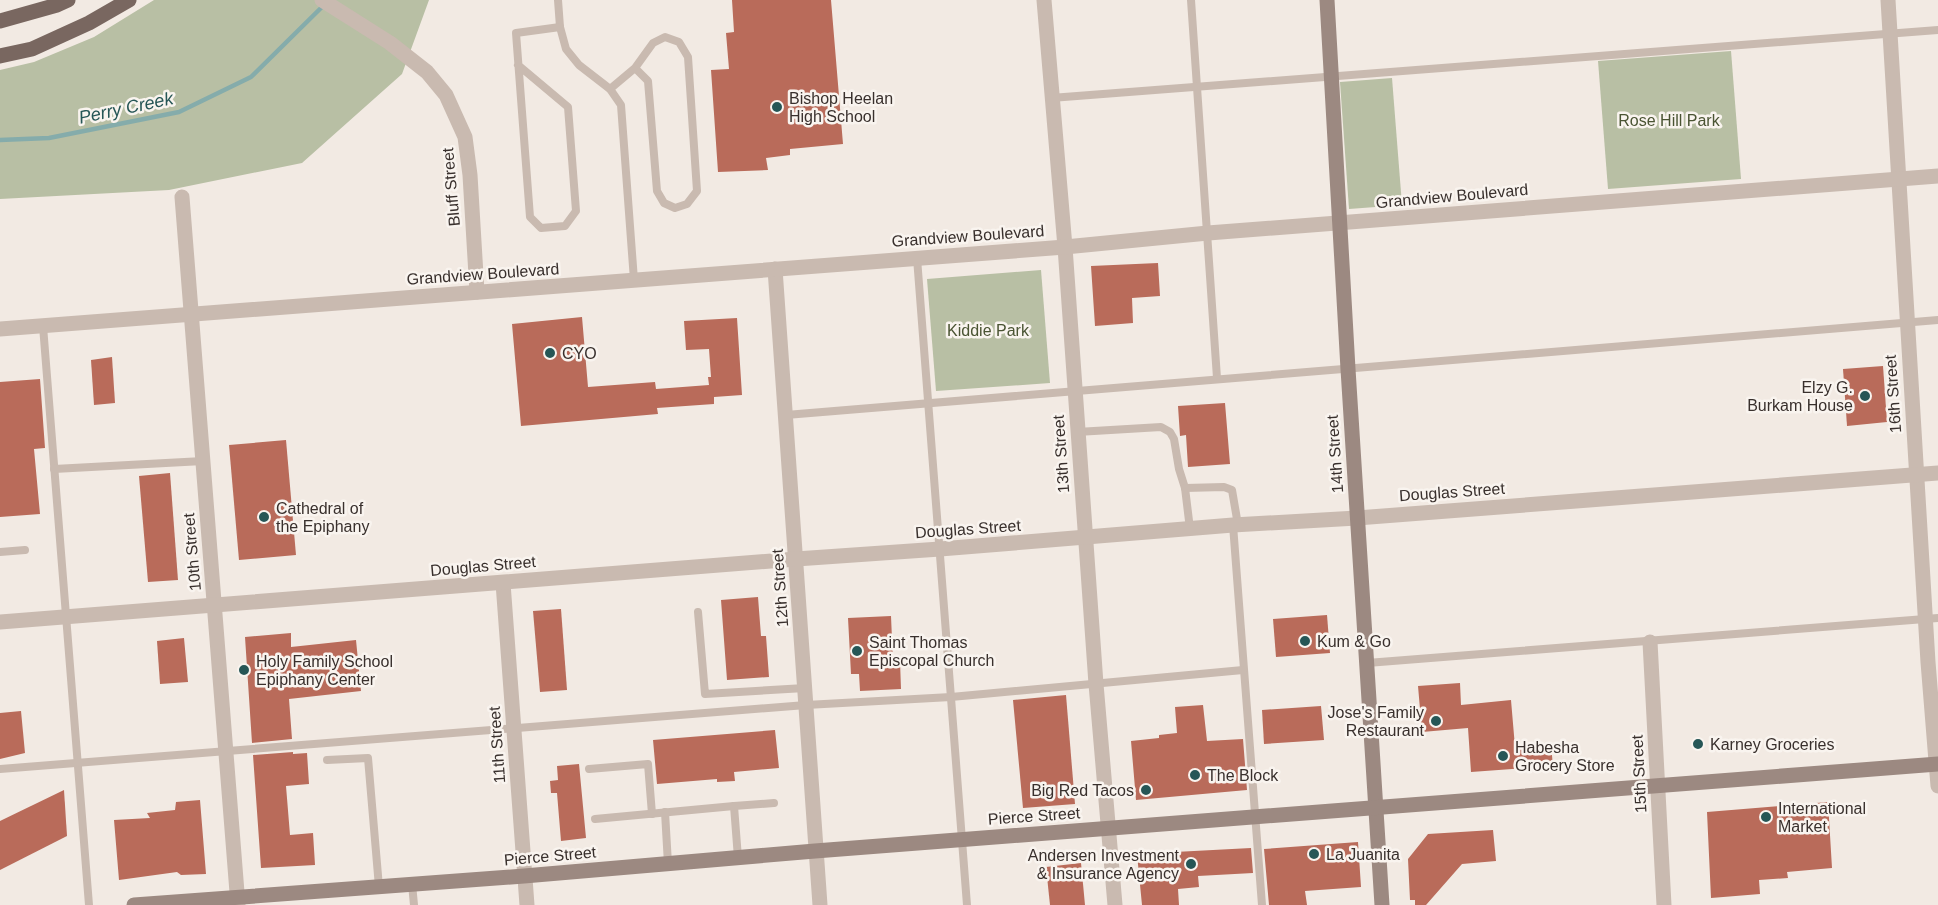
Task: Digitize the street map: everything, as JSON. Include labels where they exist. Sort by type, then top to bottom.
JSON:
[{"type":"main road","points":[[0,21],[39,11],[68,0]]},
{"type":"main road","points":[[0,56],[32,49],[90,23],[129,0]]},
{"type":"main road","name":"14th Street","points":[[1327,0],[1382,905]]},
{"type":"main road","name":"Pierce Street","points":[[134,905],[238,901],[412,884],[815,851],[1938,764]]},
{"type":"street","name":"Bluff Street","points":[[322,0],[390,43],[426,72],[446,95],[465,137],[471,190],[477,292]]},
{"type":"street","name":"13th Street","points":[[1044,0],[1115,905]]},
{"type":"street","name":"16th Street","points":[[1888,0],[1916,474],[1932,618],[1938,786]]},
{"type":"street","name":"Grandview Boulevard","points":[[0,329],[1065,247],[1341,222],[1938,176]]},
{"type":"street","name":"10th Street","points":[[182,197],[238,901]]},
{"type":"street","name":"12th Street","points":[[775,269],[820,905]]},
{"type":"street","name":"Douglas Street","points":[[0,622],[1235,525],[1357,518],[1938,473]]},
{"type":"street","name":"11th Street","points":[[502,583],[527,905]]},
{"type":"street","name":"15th Street","points":[[1650,642],[1664,905]]},
{"type":"lane","points":[[558,0],[560,27],[566,49],[579,65],[610,88],[621,105],[634,280]]},
{"type":"lane","points":[[1191,0],[1217,378]]},
{"type":"lane","points":[[518,65],[568,107],[576,211],[565,226],[541,228],[530,217],[518,65],[516,33],[560,27]]},
{"type":"lane","points":[[1051,98],[1938,30]]},
{"type":"lane","points":[[610,88],[635,68],[653,43],[665,38],[679,42],[688,57],[697,190],[687,204],[675,208],[664,203],[657,191],[648,81],[635,68]]},
{"type":"lane","points":[[916,258],[967,905]]},
{"type":"lane","points":[[786,415],[1938,320]]},
{"type":"lane","points":[[43,326],[89,905]]},
{"type":"lane","points":[[1077,432],[1161,427],[1170,432],[1174,439],[1185,488],[1190,529]]},
{"type":"lane","points":[[54,469],[203,461]]},
{"type":"lane","points":[[1185,488],[1224,487],[1232,490],[1243,670],[1262,905]]},
{"type":"lane","points":[[0,552],[25,550]]},
{"type":"lane","points":[[698,612],[705,694],[805,688]]},
{"type":"lane","points":[[1367,663],[1932,618]]},
{"type":"lane","points":[[0,769],[514,730],[806,705],[951,696],[1243,670]]},
{"type":"lane","points":[[327,760],[368,758],[379,887]]},
{"type":"lane","points":[[589,769],[648,764],[651,814]]},
{"type":"lane","points":[[595,819],[774,803]]},
{"type":"lane","points":[[735,806],[738,858]]},
{"type":"lane","points":[[665,812],[668,864]]},
{"type":"lane","points":[[412,884],[414,905]]},
{"type":"green space","points":[[154,0],[429,0],[402,74],[302,163],[169,190],[0,199],[0,70],[34,62],[94,37]]},
{"type":"green space","name":"Rose Hill Park","points":[[1731,51],[1741,179],[1608,189],[1598,61]]},
{"type":"green space","points":[[1392,78],[1402,205],[1349,209],[1340,82]]},
{"type":"green space","name":"Kiddie Park","points":[[1041,270],[1050,383],[936,391],[927,279]]},
{"type":"building","name":"Bishop Heelan High School","points":[[732,0],[831,0],[843,144],[790,149],[790,155],[766,158],[768,170],[718,172],[711,70],[729,69],[726,33],[734,32]]},
{"type":"building","points":[[1158,263],[1160,296],[1132,298],[1133,323],[1095,326],[1091,266]]},
{"type":"building","name":"CYO","points":[[582,317],[588,387],[655,382],[656,389],[709,385],[708,377],[711,377],[709,349],[686,350],[684,321],[737,318],[742,395],[714,397],[714,404],[657,408],[658,414],[521,426],[512,324]]},
{"type":"building","points":[[112,357],[115,403],[94,405],[91,360]]},
{"type":"building","name":"Elzy G. Burkam House","points":[[1883,366],[1887,422],[1847,426],[1843,369]]},
{"type":"building","points":[[40,379],[45,448],[34,449],[40,514],[0,517],[0,382]]},
{"type":"building","points":[[1225,403],[1230,464],[1188,467],[1186,435],[1180,436],[1178,406]]},
{"type":"building","points":[[286,440],[296,555],[239,560],[229,445]]},
{"type":"building","points":[[170,473],[178,580],[148,582],[139,476]]},
{"type":"building","points":[[758,597],[761,636],[766,636],[769,677],[727,680],[721,600]]},
{"type":"building","points":[[561,609],[567,690],[540,692],[533,611]]},
{"type":"building","points":[[1327,615],[1330,653],[1276,657],[1273,619]]},
{"type":"building","points":[[891,616],[893,662],[900,661],[901,689],[860,691],[859,674],[851,674],[848,618]]},
{"type":"building","points":[[291,633],[291,647],[356,640],[361,691],[289,699],[292,739],[252,743],[245,637]]},
{"type":"building","points":[[184,638],[188,682],[160,684],[157,641]]},
{"type":"building","points":[[1460,683],[1461,705],[1511,700],[1515,747],[1551,745],[1553,766],[1471,772],[1468,728],[1422,732],[1418,686]]},
{"type":"building","points":[[1066,695],[1075,804],[1023,808],[1013,700]]},
{"type":"building","points":[[1203,705],[1207,741],[1243,739],[1247,790],[1136,800],[1131,741],[1159,738],[1159,735],[1177,733],[1175,707]]},
{"type":"building","points":[[1321,706],[1324,740],[1264,744],[1262,710]]},
{"type":"building","points":[[21,711],[25,753],[0,759],[0,713]]},
{"type":"building","points":[[775,730],[779,768],[734,772],[735,781],[717,782],[717,779],[657,784],[653,740]]},
{"type":"building","points":[[293,752],[293,754],[307,753],[309,784],[286,786],[290,835],[313,833],[315,865],[261,868],[253,755]]},
{"type":"building","points":[[579,764],[586,838],[561,841],[557,793],[551,793],[550,781],[558,780],[557,766]]},
{"type":"building","points":[[64,790],[67,836],[0,870],[0,821]]},
{"type":"building","points":[[200,800],[206,874],[181,875],[177,872],[119,880],[114,820],[150,818],[147,813],[175,810],[176,802]]},
{"type":"building","points":[[1828,802],[1832,868],[1787,872],[1788,878],[1759,880],[1760,894],[1711,898],[1707,812]]},
{"type":"building","points":[[1493,830],[1496,861],[1462,864],[1426,905],[1415,905],[1415,900],[1410,900],[1408,859],[1428,834]]},
{"type":"building","points":[[1358,842],[1361,887],[1305,891],[1307,905],[1269,905],[1264,849]]},
{"type":"building","points":[[1251,848],[1253,873],[1198,876],[1199,887],[1178,889],[1179,905],[1142,905],[1137,854]]},
{"type":"building","points":[[1081,863],[1085,905],[1050,905],[1046,867]]},
{"type":"waterway","name":"Perry Creek","points":[[0,140],[49,138],[179,112],[251,77],[324,5]]},
{"type":"place","name":"Bishop Heelan High School","points":[[777,107]]},
{"type":"place","name":"CYO","points":[[550,353]]},
{"type":"place","name":"Elzy G. Burkam House","points":[[1865,396]]},
{"type":"place","name":"Cathedral of the Epiphany","points":[[264,517]]},
{"type":"place","name":"Kum & Go","points":[[1305,641]]},
{"type":"place","name":"Saint Thomas Episcopal Church","points":[[857,651]]},
{"type":"place","name":"Holy Family School Epiphany Center","points":[[244,670]]},
{"type":"place","name":"Jose's Family Restaurant","points":[[1436,721]]},
{"type":"place","name":"Karney Groceries","points":[[1698,744]]},
{"type":"place","name":"Habesha Grocery Store","points":[[1503,756]]},
{"type":"place","name":"The Block","points":[[1195,775]]},
{"type":"place","name":"Big Red Tacos","points":[[1146,790]]},
{"type":"place","name":"International Market","points":[[1766,817]]},
{"type":"place","name":"La Juanita","points":[[1314,854]]},
{"type":"place","name":"Andersen Investment & Insurance Agency","points":[[1191,864]]}]
